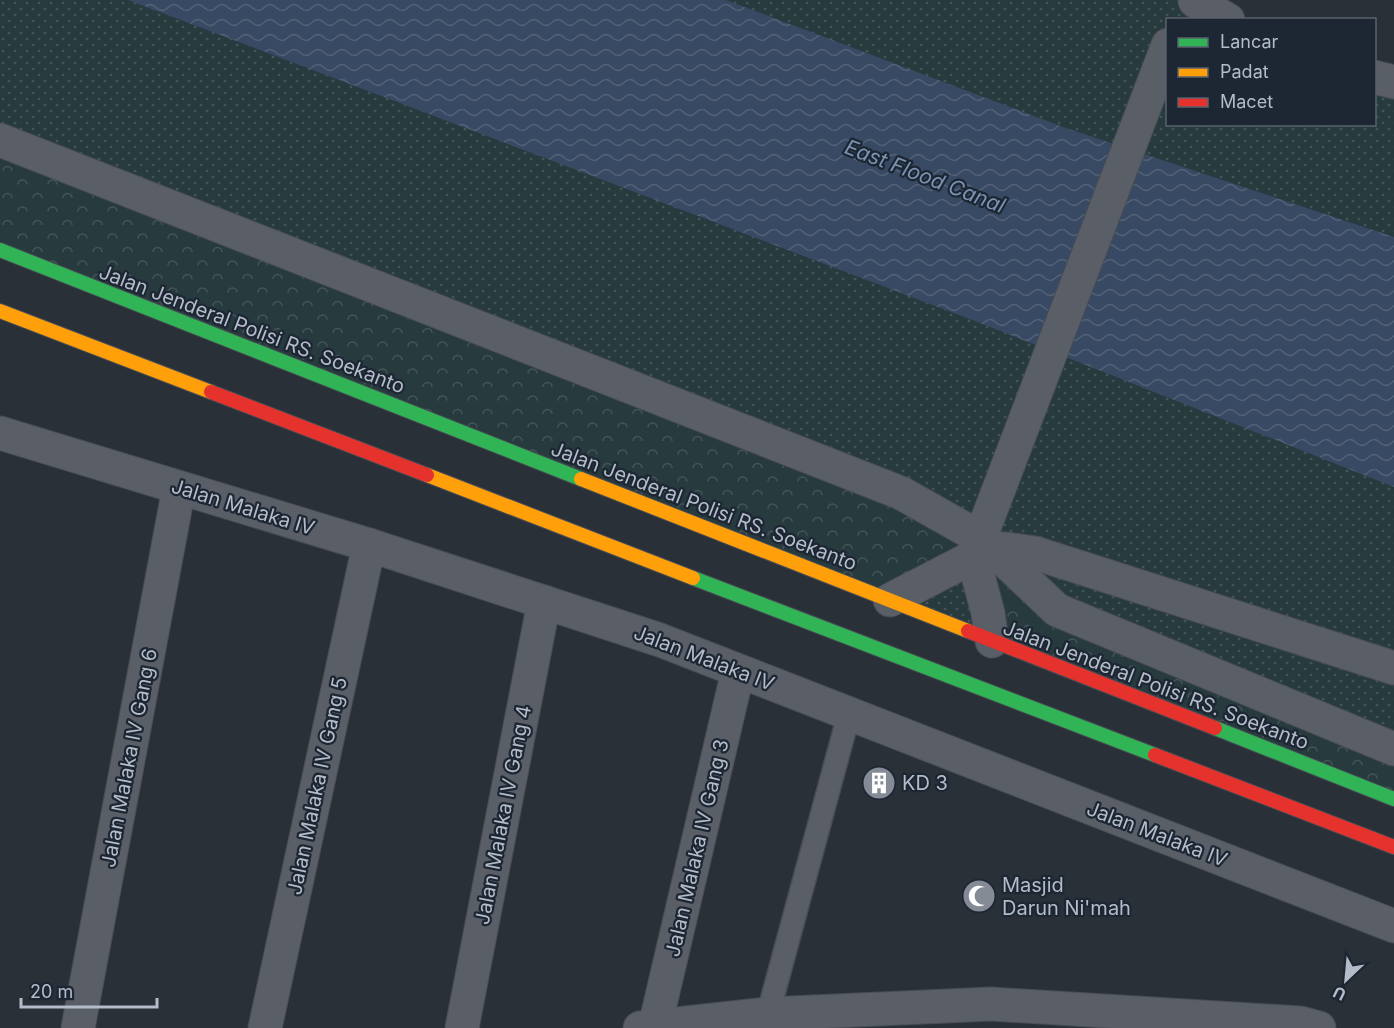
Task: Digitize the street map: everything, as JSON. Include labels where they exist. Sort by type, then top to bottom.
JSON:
[{"type":"main road","name":"Jalan Jenderal Polisi RS. Soekanto","points":[[0,250],[1394,799]]},
{"type":"main road","points":[[0,311],[1394,847]]},
{"type":"street","points":[[1192,7],[1222,18]]},
{"type":"street","points":[[992,641],[980,548],[1166,48]]},
{"type":"street","points":[[1376,78],[1394,82]]},
{"type":"street","points":[[0,140],[901,493],[980,548],[1057,610],[1394,749]]},
{"type":"street","name":"Jalan Malaka IV","points":[[0,433],[369,545],[660,640],[1394,926]]},
{"type":"street","name":"Jalan Malaka IV Gang 6","points":[[78,1028],[179,488]]},
{"type":"street","name":"Jalan Malaka IV Gang 5","points":[[265,1028],[369,545]]},
{"type":"street","points":[[890,600],[980,548],[1035,553],[1394,668]]},
{"type":"street","name":"Jalan Malaka IV Gang 4","points":[[462,1028],[544,602]]},
{"type":"street","name":"Jalan Malaka IV Gang 3","points":[[648,1027],[738,671]]},
{"type":"street","points":[[648,1027],[768,1014],[991,1004],[1300,1023],[1319,1028]]},
{"type":"lane","points":[[768,1014],[849,714]]},
{"type":"green space","points":[[0,0],[1195,0],[1226,18],[1166,18],[1166,126],[1376,126],[1376,77],[1394,82],[1394,749],[0,140]]},
{"type":"green space","points":[[0,140],[901,493],[1057,610],[1394,749],[1394,799],[992,641],[972,557],[890,600],[0,250]]},
{"type":"green space","points":[[973,557],[992,641],[890,600]]},
{"type":"water","name":"East Flood Canal","points":[[128,0],[726,0],[1063,127],[1394,237],[1394,487],[975,321]]},
{"type":"traffic: fast","points":[[0,250],[581,479]]},
{"type":"traffic: fast","points":[[693,578],[1155,755]]},
{"type":"traffic: fast","points":[[1215,728],[1394,799]]},
{"type":"traffic: slow","points":[[0,311],[211,392]]},
{"type":"traffic: slow","points":[[427,475],[693,578]]},
{"type":"traffic: slow","points":[[581,479],[968,631]]},
{"type":"traffic: jam","points":[[211,392],[427,475]]},
{"type":"traffic: jam","points":[[968,631],[1215,728]]},
{"type":"traffic: jam","points":[[1155,755],[1394,847]]},
{"type":"place","name":"KD 3","points":[[879,783]]},
{"type":"place","name":"Masjid Darun Ni'mah","points":[[979,896]]}]
